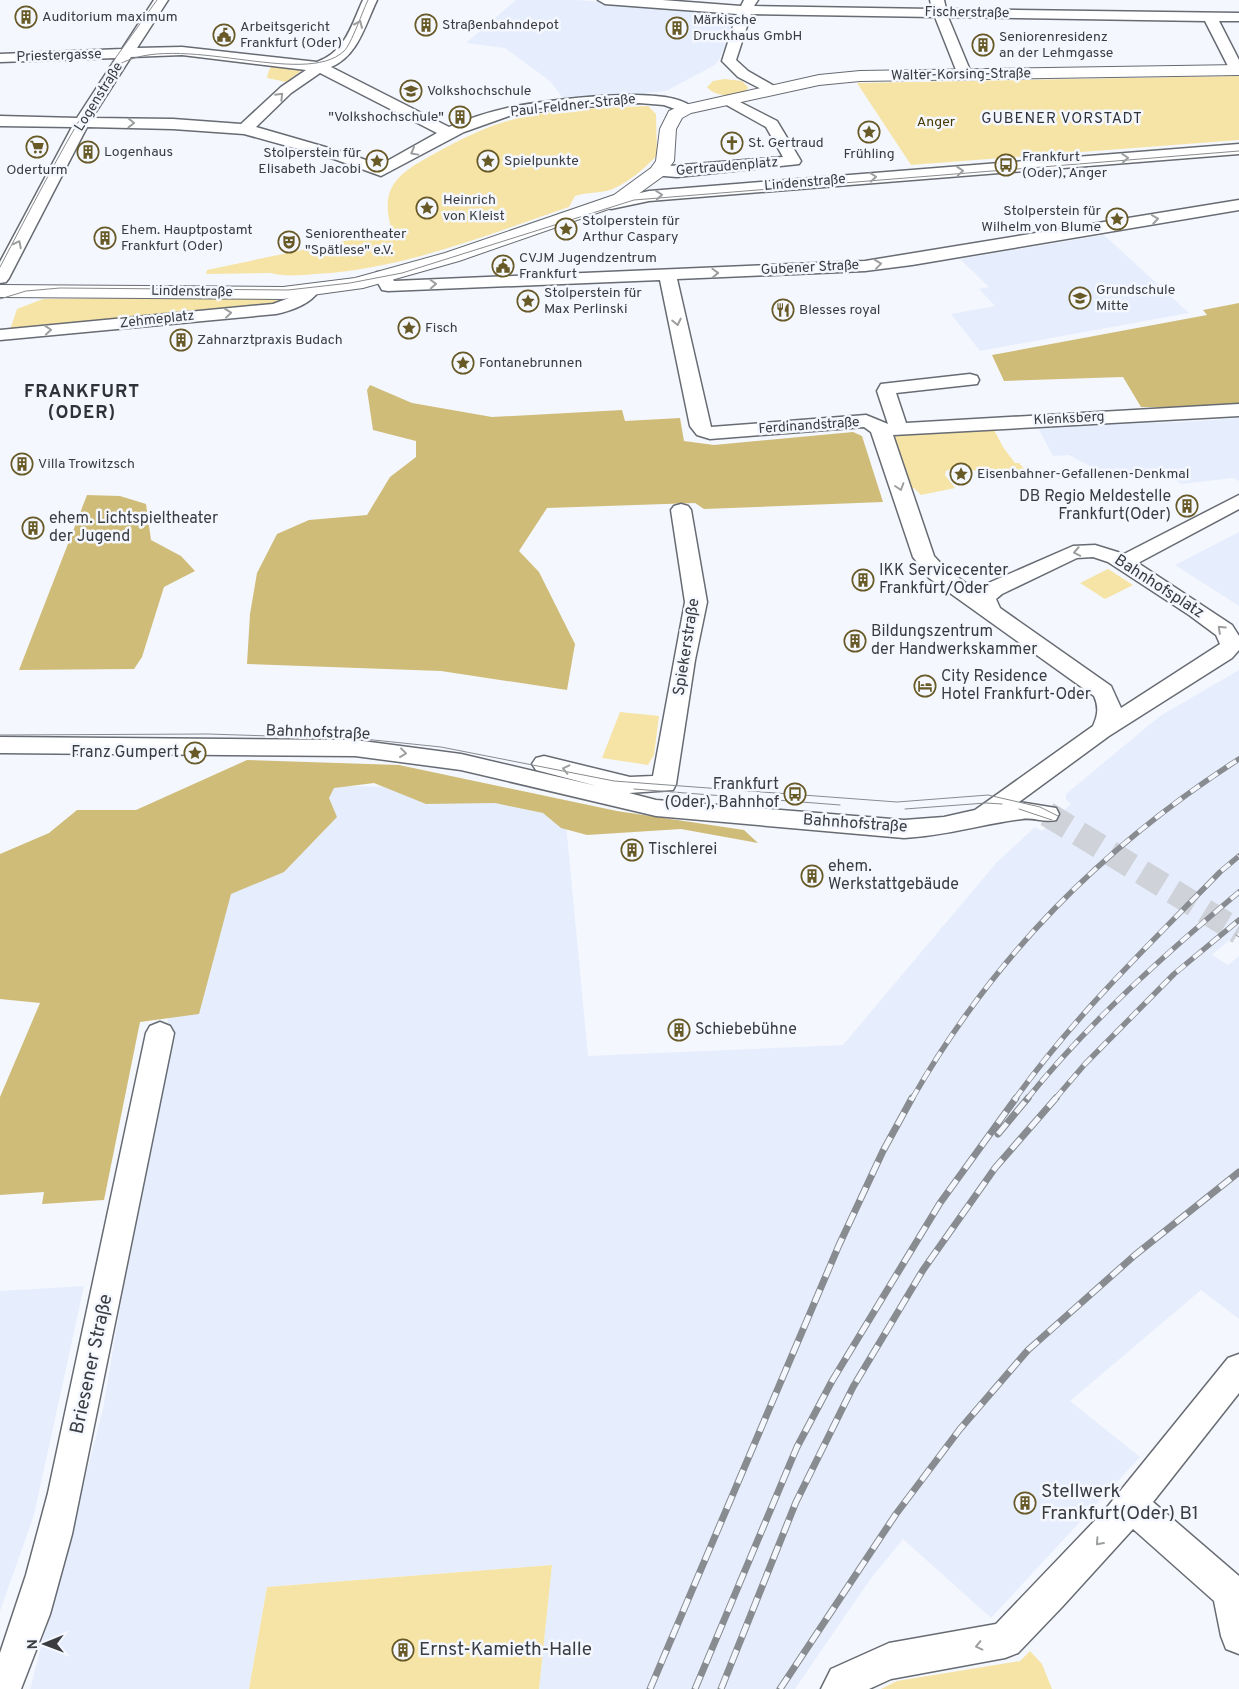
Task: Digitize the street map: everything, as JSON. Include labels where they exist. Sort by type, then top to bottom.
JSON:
[{"type":"street","name":"Logenstraße","points":[[0,243],[155,0]]},
{"type":"street","name":"Logenstraße","points":[[122,53],[162,0]]},
{"type":"street","points":[[0,121],[173,124],[245,129],[286,90],[319,67],[336,60],[346,51],[370,0]]},
{"type":"street","name":"Fischerstraße","points":[[605,0],[748,5],[938,6],[1239,17]]},
{"type":"street","points":[[748,5],[729,60],[743,74],[770,90]]},
{"type":"street","points":[[938,6],[965,75]]},
{"type":"street","points":[[1210,17],[1238,70]]},
{"type":"street","name":"Priestergasse","points":[[0,58],[197,52],[319,67]]},
{"type":"street","points":[[319,67],[448,133]]},
{"type":"street","name":"Walter-Korsing-Straße","points":[[686,109],[819,80],[850,77],[1238,70]]},
{"type":"street","name":"Paul-Feldner-Straße","points":[[245,129],[340,156],[381,171],[448,133],[509,112],[659,98],[674,102],[686,109]]},
{"type":"street","name":"Gertraudenplatz","points":[[657,172],[677,172],[793,161],[772,124],[728,100]]},
{"type":"street","points":[[611,204],[657,172],[665,160],[668,129],[675,115],[686,109]]},
{"type":"street","name":"Logenstraße","points":[[0,279],[77,122]]},
{"type":"street","name":"Lindenstraße","points":[[0,291],[244,293],[310,291],[386,281],[611,204],[671,194],[1239,149]]},
{"type":"street","name":"Gubener Straße","points":[[386,281],[667,274],[865,266],[912,260],[1239,205]]},
{"type":"street","name":"Ferdinandstraße","points":[[667,274],[700,426],[704,431],[710,433],[866,421],[890,430],[924,557],[937,573],[991,614]]},
{"type":"street","name":"Lindenstraße","points":[[0,279],[280,282],[386,281]]},
{"type":"street","name":"Zehmeplatz","points":[[0,335],[276,308],[295,302],[310,291]]},
{"type":"street","points":[[890,430],[886,391],[888,388],[970,380]]},
{"type":"street","name":"Klenksberg","points":[[890,430],[1239,410]]},
{"type":"street","points":[[1123,563],[1239,501]]},
{"type":"street","name":"Spiekerstraße","points":[[664,784],[684,660],[696,602],[681,510]]},
{"type":"street","name":"Bahnhofsplatz","points":[[991,614],[985,599],[988,593],[1073,552],[1095,551],[1107,554],[1123,563],[1218,626],[1228,636],[1231,645],[1224,653],[1112,719],[1050,770]]},
{"type":"street","points":[[991,614],[1103,691],[1108,699],[1112,719]]},
{"type":"street","name":"Bahnhofstraße","points":[[0,731],[325,731],[421,738],[545,764],[630,786],[724,814]]},
{"type":"street","name":"Bahnhofstraße","points":[[0,745],[355,748],[461,762],[656,808],[904,828],[936,828],[966,823],[984,816],[1025,810],[1048,814],[1040,807],[1035,795],[1050,770]]},
{"type":"street","name":"Bahnhofstraße","points":[[984,816],[1050,770]]},
{"type":"street","name":"Bahnhofstraße","points":[[571,788],[664,784]]},
{"type":"street","name":"Briesener Straße","points":[[3,1689],[35,1601],[57,1523],[82,1414],[160,1033]]},
{"type":"street","points":[[839,1689],[844,1682],[889,1661],[1005,1640],[1057,1588],[1130,1504],[1239,1368]]},
{"type":"street","points":[[1130,1504],[1234,1593],[1239,1636]]},
{"type":"shaded area","points":[[516,0],[577,0],[736,13],[720,58],[715,65],[666,91],[565,101],[550,81],[505,48],[466,43]]},
{"type":"shaded area","name":"Grundschule Mitte","points":[[1104,235],[1189,313],[980,351],[951,314],[995,306],[979,289],[989,287],[960,259]]},
{"type":"shaded area","points":[[1239,303],[1239,403],[1189,408],[1141,407],[1123,377],[1004,381],[992,355],[1207,315],[1203,310]]},
{"type":"shaded area","points":[[370,385],[412,403],[492,417],[622,410],[625,421],[680,418],[684,441],[714,445],[853,432],[862,436],[883,502],[704,509],[695,503],[547,508],[519,551],[539,572],[575,644],[567,690],[441,671],[247,664],[250,614],[257,573],[277,534],[309,520],[367,515],[390,477],[416,457],[416,441],[373,430],[367,390]]},
{"type":"shaded area","points":[[1239,418],[1239,481],[1233,478],[1181,484],[1164,471],[1110,477],[1069,455],[1053,456],[1037,426],[1183,422]]},
{"type":"shaded area","points":[[87,495],[120,496],[146,504],[151,540],[181,556],[195,571],[164,587],[142,657],[134,669],[19,670]]},
{"type":"shaded area","points":[[1239,532],[1239,606],[1175,565]]},
{"type":"shaded area","points":[[1239,670],[1239,932],[1212,955],[1228,965],[1239,956],[1239,1319],[1201,1290],[1070,1401],[1140,1457],[991,1618],[903,1539],[869,1581],[795,1689],[539,1689],[552,1565],[267,1587],[249,1689],[30,1689],[103,1409],[169,1013],[203,823],[293,785],[399,787],[565,813],[588,1056],[843,1045],[997,862],[1035,827],[1042,831],[1071,804],[1066,800],[1066,794],[1160,716]]},
{"type":"shaded area","points":[[247,760],[399,765],[617,811],[744,830],[758,843],[681,829],[587,835],[561,828],[543,813],[495,803],[426,804],[374,783],[334,788],[329,798],[337,817],[284,872],[231,894],[199,1014],[140,1022],[104,1200],[42,1204],[44,1192],[0,1195],[0,1097],[40,1003],[0,999],[0,854],[49,833],[77,810],[136,810]]},
{"type":"shaded area","points":[[84,1286],[34,1515],[0,1611],[0,1291]]},
{"type":"green space","points":[[273,65],[301,71],[286,82],[267,78],[269,70]]},
{"type":"green space","name":"Anger","points":[[1239,76],[1239,140],[911,165],[857,83]]},
{"type":"green space","points":[[725,79],[742,81],[748,87],[747,90],[732,95],[721,95],[707,87],[713,81]]},
{"type":"green space","points":[[648,106],[656,114],[657,155],[629,180],[610,190],[575,196],[569,207],[445,249],[413,258],[349,271],[299,275],[271,273],[206,274],[207,270],[382,233],[391,227],[388,200],[391,190],[403,174],[453,144],[494,125],[531,115],[581,109]]},
{"type":"green space","points":[[273,296],[279,298],[277,302],[268,306],[10,330],[17,309],[43,299]]},
{"type":"green space","points":[[992,426],[1003,447],[1015,463],[1019,463],[1026,471],[993,480],[984,471],[961,468],[951,469],[946,471],[945,475],[955,488],[921,495],[914,488],[909,490],[887,432]]},
{"type":"green space","points":[[1108,569],[1133,585],[1105,599],[1080,583]]},
{"type":"green space","points":[[620,712],[659,716],[654,755],[648,765],[602,758]]},
{"type":"green space","name":"Ernst-Kamieth-Halle","points":[[552,1565],[539,1689],[249,1689],[267,1587]]},
{"type":"green space","points":[[1030,1651],[1042,1664],[1052,1689],[881,1689],[897,1681],[1020,1661]]},
{"type":"tunnel","points":[[1047,814],[1239,932]]},
{"type":"tram line","points":[[109,67],[157,0]]},
{"type":"tram line","points":[[0,267],[66,144],[101,83],[113,68],[143,56],[173,53],[270,63],[300,64],[325,61],[344,51],[347,47],[368,0]]},
{"type":"tram line","points":[[0,299],[26,291],[60,288],[288,290],[350,283],[402,273],[634,200],[1239,151]]},
{"type":"tram line","points":[[0,735],[208,734],[364,739],[441,747],[614,781],[897,802],[988,795],[1040,807],[1058,816]]},
{"type":"tram line","points":[[634,789],[840,805]]},
{"type":"tram line","points":[[905,809],[986,803],[1002,804]]},
{"type":"tram line","points":[[1019,809],[1052,820]]},
{"type":"railway","points":[[912,1099],[944,1047],[978,998],[1015,952],[1054,909],[1141,830],[1189,793],[1239,759]]},
{"type":"railway","points":[[1015,1099],[1038,1068],[1113,981],[1220,872],[1239,856]]},
{"type":"railway","points":[[1027,1099],[1101,1017],[1239,892]]},
{"type":"railway","points":[[1055,1099],[1085,1064],[1174,974],[1239,920]]},
{"type":"railway","points":[[650,1689],[839,1245],[883,1151],[912,1098]]},
{"type":"railway","points":[[695,1689],[797,1447],[832,1381],[940,1203],[1016,1098]]},
{"type":"railway","points":[[998,1134],[1028,1098]]},
{"type":"railway","points":[[721,1689],[796,1502],[853,1387],[923,1270],[995,1168],[1056,1098]]},
{"type":"railway","points":[[780,1689],[896,1514],[960,1429],[1028,1350],[1135,1255],[1239,1172]]},
{"type":"place","name":"Auditorium maximum","points":[[26,17]]},
{"type":"place","name":"Straßenbahndepot","points":[[426,25]]},
{"type":"place","name":"Märkische Druckhaus GmbH","points":[[677,28]]},
{"type":"place","name":"Arbeitsgericht Frankfurt (Oder)","points":[[224,35]]},
{"type":"place","name":"Seniorenresidenz an der Lehmgasse","points":[[983,45]]},
{"type":"place","name":"Volkshochschule","points":[[411,91]]},
{"type":"place","name":"\"Volkshochschule\"","points":[[460,117]]},
{"type":"place","name":"Frühling","points":[[869,132]]},
{"type":"place","name":"St. Gertraud","points":[[732,143]]},
{"type":"place","name":"Oderturm","points":[[37,147]]},
{"type":"place","name":"Logenhaus","points":[[88,152]]},
{"type":"place","name":"Stolperstein für Elisabeth Jacobi","points":[[377,161]]},
{"type":"place","name":"Spielpunkte","points":[[488,161]]},
{"type":"place","name":"Frankfurt (Oder), Anger","points":[[1006,165]]},
{"type":"place","name":"Heinrich von Kleist","points":[[427,208]]},
{"type":"place","name":"Stolperstein für Wilhelm von Blume","points":[[1117,219]]},
{"type":"place","name":"Stolperstein für Arthur Caspary","points":[[566,229]]},
{"type":"place","name":"Ehem. Hauptpostamt Frankfurt (Oder)","points":[[105,238]]},
{"type":"place","name":"Seniorentheater \"Spätlese\" e.V.","points":[[289,242]]},
{"type":"place","name":"CVJM Jugendzentrum Frankfurt","points":[[503,266]]},
{"type":"place","name":"Grundschule Mitte","points":[[1080,298]]},
{"type":"place","name":"Stolperstein für Max Perlinski","points":[[528,301]]},
{"type":"place","name":"Blesses royal","points":[[783,310]]},
{"type":"place","name":"Fisch","points":[[409,328]]},
{"type":"place","name":"Zahnarztpraxis Budach","points":[[181,340]]},
{"type":"place","name":"Fontanebrunnen","points":[[463,363]]},
{"type":"place","name":"Villa Trowitzsch","points":[[22,464]]},
{"type":"place","name":"Eisenbahner-Gefallenen-Denkmal","points":[[961,474]]},
{"type":"place","name":"DB Regio Meldestelle Frankfurt(Oder)","points":[[1187,506]]},
{"type":"place","name":"ehem. Lichtspieltheater der Jugend","points":[[33,528]]},
{"type":"place","name":"IKK Servicecenter Frankfurt/Oder","points":[[863,580]]},
{"type":"place","name":"Bildungszentrum der Handwerkskammer","points":[[855,641]]},
{"type":"place","name":"City Residence Hotel Frankfurt-Oder","points":[[925,686]]},
{"type":"place","name":"Franz Gumpert","points":[[195,753]]},
{"type":"place","name":"Frankfurt (Oder), Bahnhof","points":[[795,794]]},
{"type":"place","name":"Tischlerei","points":[[632,850]]},
{"type":"place","name":"ehem. Werkstattgebäude","points":[[812,876]]},
{"type":"place","name":"Schiebebühne","points":[[679,1030]]},
{"type":"place","name":"Stellwerk Frankfurt(Oder) B1","points":[[1025,1503]]},
{"type":"place","name":"Ernst-Kamieth-Halle","points":[[403,1650]]},
{"type":"district","name":"GUBENER VORSTADT","points":[[1062,119]]},
{"type":"district","name":"FRANKFURT (ODER)","points":[[82,402]]}]
